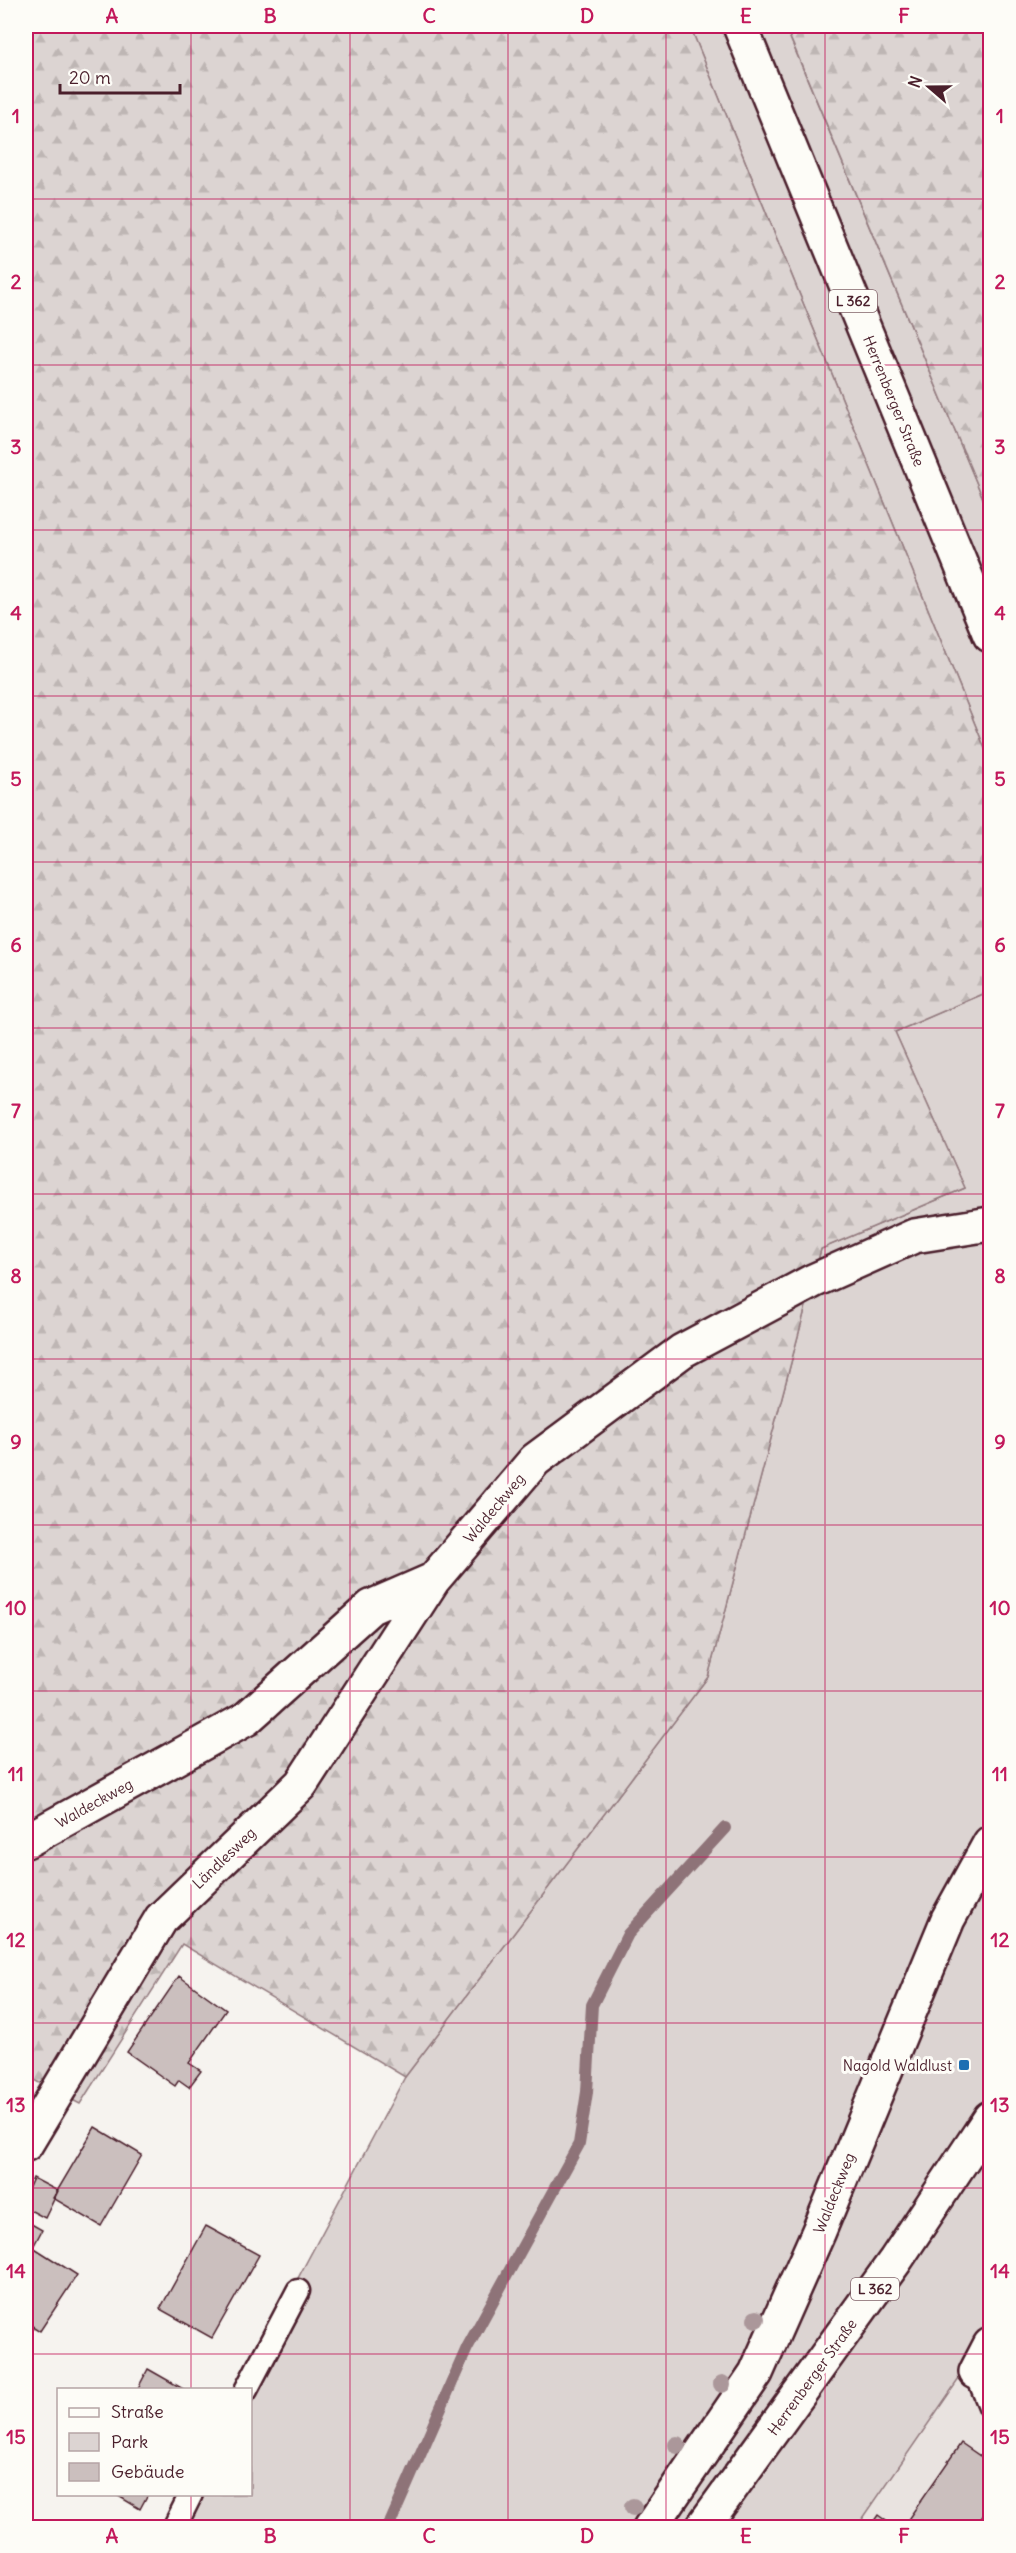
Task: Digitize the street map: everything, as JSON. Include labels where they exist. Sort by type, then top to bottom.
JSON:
[{"type":"street","name":"Herrenberger Straße","points":[[740,26],[990,635]]},
{"type":"street","name":"Waldeckweg","points":[[26,1841],[246,1719],[371,1607],[433,1580],[536,1460],[682,1351],[813,1281],[914,1236],[990,1224]]},
{"type":"street","name":"Ländlesweg","points":[[26,2144],[160,1919],[301,1784],[433,1580]]},
{"type":"street","name":"Waldeckweg","points":[[650,2528],[756,2373],[819,2231],[948,1919],[990,1843]]},
{"type":"street","name":"Herrenberger Straße","points":[[702,2528],[895,2261],[990,2118]]},
{"type":"street","name":"Herrenberger Straße","points":[[719,2528],[755,2457]]},
{"type":"lane","points":[[247,2388],[298,2291]]},
{"type":"lane","points":[[983,2359],[990,2406]]},
{"type":"lane","points":[[174,2528],[190,2496]]},
{"type":"shaded area","points":[[990,2334],[990,2527],[857,2528],[960,2379]]},
{"type":"green space","points":[[26,26],[690,26],[990,761],[990,991],[895,1032],[965,1188],[821,1249],[708,1677],[405,2077],[182,1944],[80,2104],[26,2076]]},
{"type":"green space","points":[[690,26],[785,26],[990,515],[990,761]]},
{"type":"green space","points":[[785,26],[990,26],[990,515],[795,49]]},
{"type":"green space","points":[[990,991],[990,2334],[857,2527],[165,2528],[182,2496],[252,2496],[252,2388],[240,2388],[405,2077],[708,1677],[821,1249],[965,1188],[895,1032]]},
{"type":"building","points":[[179,1976],[226,2010],[189,2063],[201,2071],[189,2087],[179,2080],[175,2086],[127,2052]]},
{"type":"building","points":[[95,2127],[142,2155],[101,2226],[53,2198]]},
{"type":"building","points":[[33,2178],[58,2191],[45,2218],[26,2208],[26,2194]]},
{"type":"building","points":[[26,2221],[42,2230],[33,2247],[26,2243]]},
{"type":"building","points":[[206,2226],[259,2255],[212,2338],[160,2309]]},
{"type":"building","points":[[33,2247],[77,2275],[40,2331],[26,2322],[26,2259]]},
{"type":"building","points":[[148,2369],[181,2388],[138,2388]]},
{"type":"building","points":[[961,2443],[990,2463],[990,2505],[975,2528],[902,2528]]},
{"type":"building","points":[[118,2496],[147,2496],[140,2509]]},
{"type":"building","points":[[878,2515],[896,2528],[869,2528]]},
{"type":"waterway","points":[[388,2528],[467,2348],[579,2144],[587,2092],[592,2005],[628,1934],[725,1828]]},
{"type":"place","name":"Nagold Waldlust","points":[[964,2065]]}]
